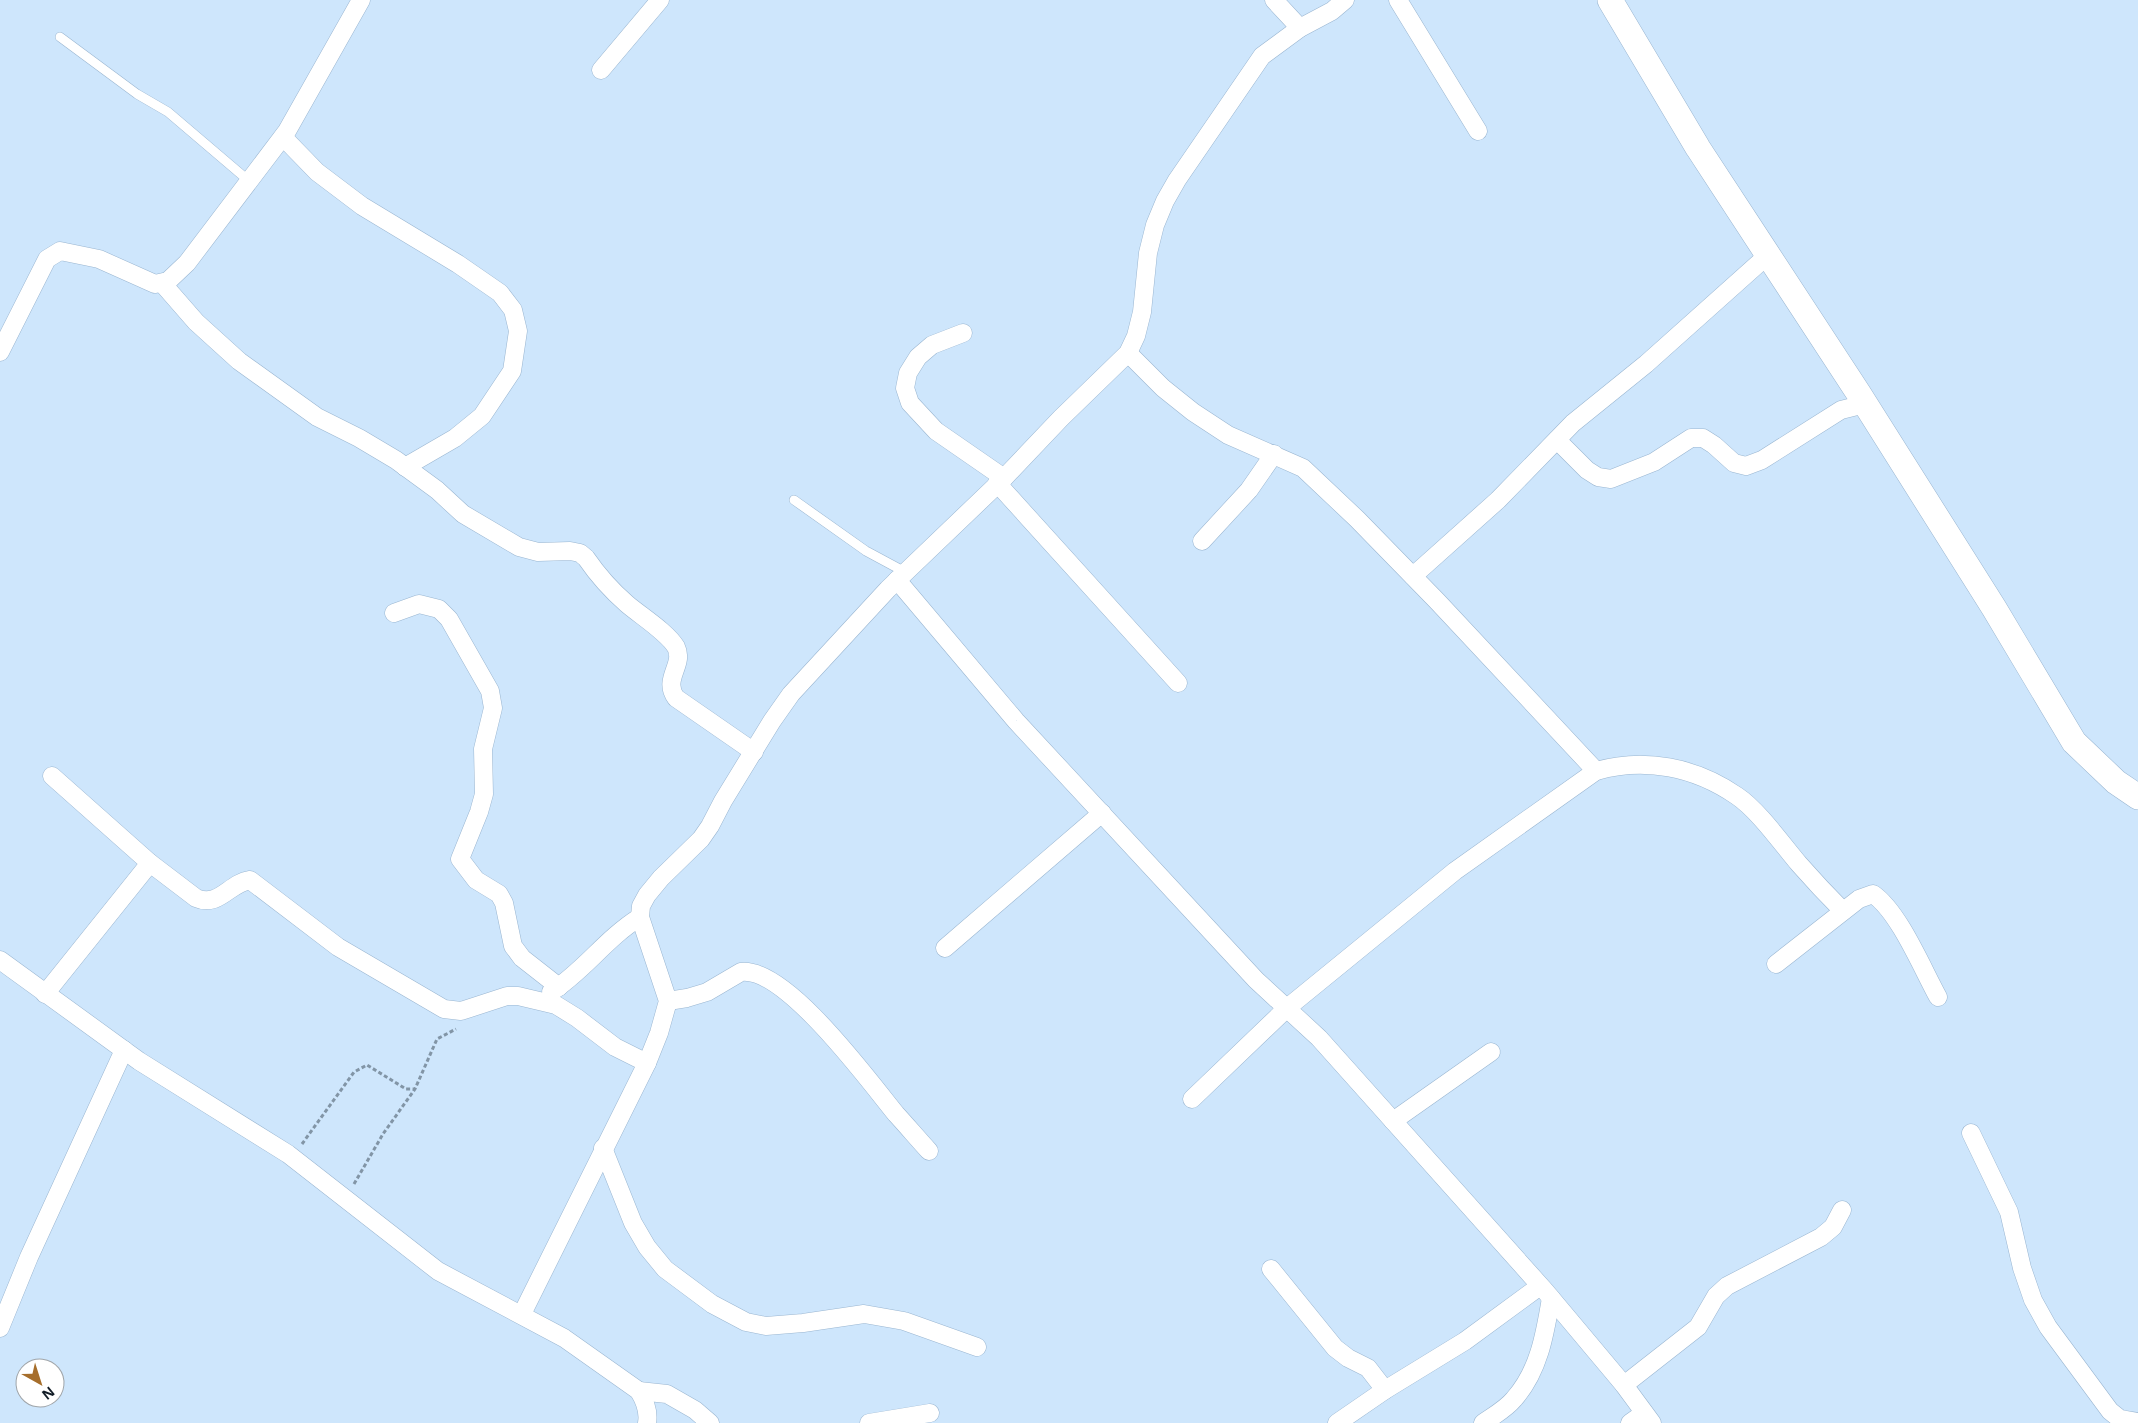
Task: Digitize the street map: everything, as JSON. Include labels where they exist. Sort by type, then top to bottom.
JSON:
[{"type":"main road","points":[[1610,0],[1698,148],[1865,404],[1994,608],[2074,742],[2116,782],[2138,798]]},
{"type":"street","points":[[0,352],[47,259],[60,251],[99,259],[156,284],[162,284],[168,280],[187,263],[283,137],[361,0]]},
{"type":"street","points":[[601,70],[660,0]]},
{"type":"street","points":[[1274,0],[1300,28]]},
{"type":"street","points":[[522,1314],[647,1062],[659,1033],[668,1001],[640,917],[647,895],[661,878],[701,839],[772,721],[791,694],[901,576],[1000,481],[1128,352],[1136,336],[1142,312],[1148,253],[1153,234],[1165,201],[1177,180],[1262,56],[1300,28],[1332,11],[1345,0]]},
{"type":"street","points":[[1398,0],[1478,131]]},
{"type":"street","points":[[283,137],[317,172],[362,206],[458,264],[500,293],[513,310],[518,332],[512,371],[482,416],[455,438],[405,467]]},
{"type":"street","points":[[1413,576],[1498,500],[1573,422],[1646,364],[1768,255]]},
{"type":"street","points":[[162,284],[196,322],[239,361],[317,417],[359,438],[405,467],[437,490],[463,514],[519,547],[538,552],[570,551],[580,553],[625,602],[671,640],[677,649],[678,658],[670,685],[671,692],[676,698],[754,752]]},
{"type":"street","points":[[963,333],[932,345],[918,357],[908,373],[905,388],[910,403],[936,431],[1000,481],[1178,683]]},
{"type":"street","points":[[1128,352],[1163,388],[1192,412],[1228,435],[1303,468],[1413,576],[1596,771]]},
{"type":"street","points":[[1557,440],[1586,470],[1598,477],[1611,479],[1654,462],[1691,438],[1703,438],[1714,445],[1734,464],[1746,466],[1762,460],[1841,410],[1865,404]]},
{"type":"street","points":[[1202,541],[1249,490],[1274,454]]},
{"type":"street","points":[[901,576],[1010,714],[1256,980],[1320,1038],[1546,1292],[1648,1418],[1630,1423]]},
{"type":"street","points":[[394,613],[419,604],[439,609],[449,619],[490,691],[493,708],[483,749],[484,794],[479,812],[460,859],[476,880],[499,894],[504,902],[513,946],[522,958],[559,987]]},
{"type":"street","points":[[1192,1099],[1287,1008],[1455,871],[1596,771],[1617,765],[1644,764],[1675,767],[1708,780],[1738,796],[1843,911]]},
{"type":"street","points":[[52,776],[150,863],[196,898],[204,901],[215,900],[233,886],[250,880],[338,948],[444,1009],[461,1011],[507,996],[518,996],[556,1005],[577,1018],[615,1047],[647,1062]]},
{"type":"street","points":[[945,948],[1102,813]]},
{"type":"street","points":[[45,994],[150,863]]},
{"type":"street","points":[[1776,964],[1859,899],[1873,894],[1884,901],[1898,923],[1938,997]]},
{"type":"street","points":[[536,1000],[559,987],[612,936],[640,917]]},
{"type":"street","points":[[0,960],[124,1050],[288,1154],[438,1271],[564,1338],[639,1392],[645,1401],[648,1418],[646,1423]]},
{"type":"street","points":[[668,1001],[707,992],[741,972],[747,971],[762,976],[783,990],[842,1046],[896,1114],[929,1151]]},
{"type":"street","points":[[0,1328],[29,1257],[124,1050]]},
{"type":"street","points":[[1393,1121],[1491,1052]]},
{"type":"street","points":[[1971,1134],[2009,1212],[2022,1268],[2033,1300],[2054,1334],[2117,1421],[2138,1422]]},
{"type":"street","points":[[603,1148],[634,1222],[647,1247],[665,1269],[712,1304],[746,1322],[766,1326],[803,1323],[864,1314],[904,1321],[976,1347]]},
{"type":"street","points":[[1624,1386],[1698,1327],[1716,1296],[1726,1286],[1822,1237],[1833,1227],[1842,1210]]},
{"type":"street","points":[[1271,1269],[1335,1348],[1348,1358],[1368,1368],[1385,1390]]},
{"type":"street","points":[[1337,1423],[1385,1390],[1429,1365],[1546,1292]]},
{"type":"street","points":[[1483,1423],[1513,1401],[1527,1383],[1540,1352],[1546,1292]]},
{"type":"street","points":[[639,1392],[668,1394],[695,1410],[710,1423]]},
{"type":"street","points":[[870,1423],[930,1413]]},
{"type":"lane","points":[[60,37],[138,94],[168,112],[249,181]]},
{"type":"lane","points":[[794,500],[901,576]]},
{"type":"path","points":[[349,1202],[354,1183],[383,1134],[414,1089],[437,1039],[459,1028]]},
{"type":"path","points":[[288,1154],[301,1145],[354,1072],[361,1068],[368,1066],[406,1089],[414,1089]]}]
